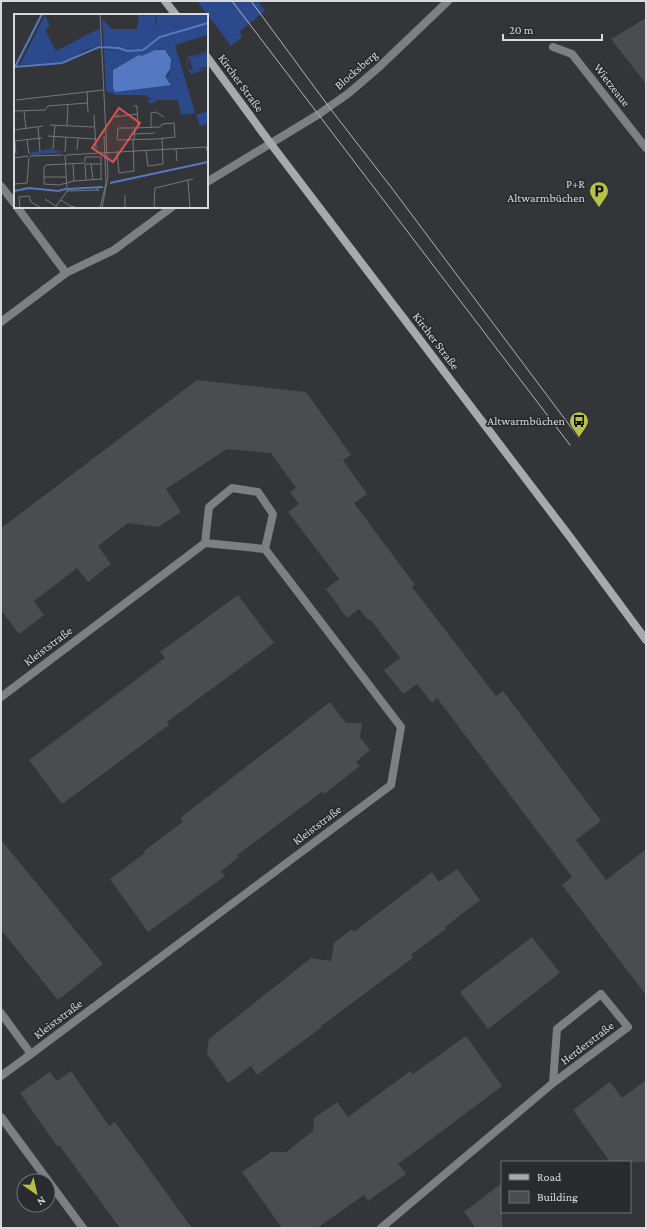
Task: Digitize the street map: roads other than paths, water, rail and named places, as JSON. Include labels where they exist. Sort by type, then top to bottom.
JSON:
[{"type":"main road","points":[[165,1],[175,14]]},
{"type":"main road","name":"Kircher Straße","points":[[208,58],[270,144],[542,500],[646,640]]},
{"type":"street","name":"Blocksberg","points":[[208,181],[319,114],[349,93],[378,68],[448,1]]},
{"type":"street","name":"Wietzeaue","points":[[553,47],[572,54],[646,148]]},
{"type":"street","points":[[1,186],[14,203]]},
{"type":"street","points":[[18,208],[66,273]]},
{"type":"street","points":[[1,322],[66,273],[114,250],[171,208]]},
{"type":"street","points":[[232,488],[258,492],[273,514],[265,549],[205,542],[210,507],[232,488]]},
{"type":"street","name":"Kleiststraße","points":[[1,697],[205,542]]},
{"type":"street","name":"Kleiststraße","points":[[1,1076],[391,785],[401,727],[265,549]]},
{"type":"street","name":"Herderstraße","points":[[381,1228],[553,1083],[628,1027],[601,994],[557,1029],[553,1083]]},
{"type":"street","points":[[1,1013],[31,1054]]},
{"type":"street","points":[[1,1117],[84,1228]]},
{"type":"tram line","points":[[232,1],[570,445]]},
{"type":"tram line","points":[[251,1],[329,107],[391,187],[579,438]]},
{"type":"place","name":"P+R Altwarmbüchen","points":[[599,208]]},
{"type":"place","name":"Altwarmbüchen","points":[[579,438]]}]
